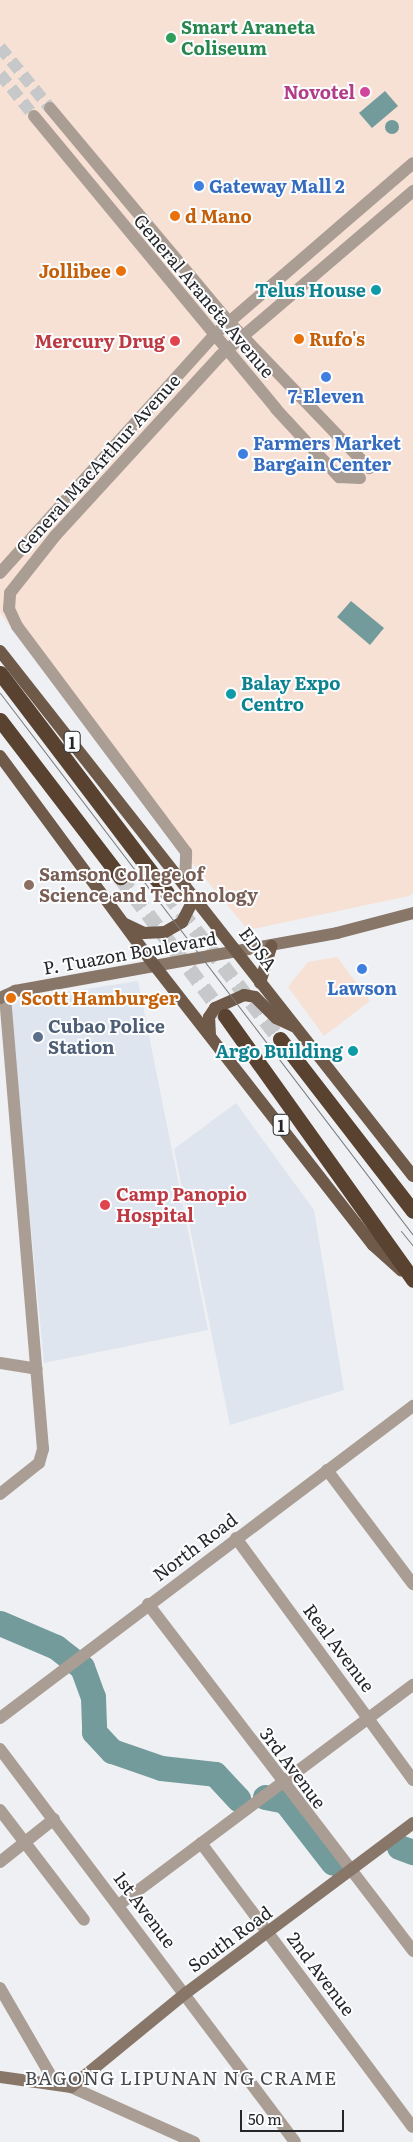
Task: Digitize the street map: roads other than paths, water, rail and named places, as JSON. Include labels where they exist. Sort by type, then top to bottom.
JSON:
[{"type":"highway","name":"1","points":[[0,673],[167,893]]},
{"type":"highway","points":[[0,720],[120,877]]},
{"type":"highway","name":"1","points":[[225,1016],[412,1279]]},
{"type":"highway","points":[[280,1039],[413,1211]]},
{"type":"main road","name":"EDSA","points":[[0,651],[413,1176]]},
{"type":"main road","name":"1","points":[[0,756],[155,966],[373,1245],[412,1279]]},
{"type":"main road","points":[[123,923],[144,933],[165,932],[182,922],[194,898]]},
{"type":"main road","points":[[260,983],[271,946]]},
{"type":"main road","points":[[210,1035],[209,1017],[214,1008],[244,994],[255,997],[276,1018],[295,1027]]},
{"type":"street","name":"General Araneta Avenue","points":[[50,108],[228,321],[369,468]]},
{"type":"street","name":"General Araneta Avenue","points":[[34,116],[214,335],[339,477],[360,478]]},
{"type":"street","name":"General MacArthur Avenue","points":[[0,573],[228,321],[413,163]]},
{"type":"street","name":"General MacArthur Avenue","points":[[185,886],[186,852],[17,626],[9,601],[14,586],[55,536],[227,349],[413,191]]},
{"type":"street","name":"P. Tuazon Boulevard","points":[[2,997],[155,966],[271,946],[413,913]]},
{"type":"street","points":[[0,1494],[38,1463],[43,1449],[2,997]]},
{"type":"street","points":[[0,1363],[37,1369]]},
{"type":"street","name":"North Road","points":[[0,1718],[31,1691],[413,1406]]},
{"type":"street","points":[[328,1470],[413,1584]]},
{"type":"street","name":"Real Avenue","points":[[236,1538],[413,1780]]},
{"type":"street","name":"3rd Avenue","points":[[148,1604],[281,1782],[413,1951]]},
{"type":"street","points":[[120,1904],[267,1792],[413,1685]]},
{"type":"street","name":"1st Avenue","points":[[0,1749],[120,1904],[295,2142]]},
{"type":"street","points":[[0,1810],[84,1920]]},
{"type":"street","points":[[0,1862],[54,1819]]},
{"type":"street","name":"South Road","points":[[71,2087],[186,1993],[413,1823]]},
{"type":"street","name":"2nd Avenue","points":[[201,1843],[413,2127]]},
{"type":"street","points":[[0,1988],[54,2083]]},
{"type":"street","points":[[0,2077],[54,2083],[71,2087],[194,2142]]},
{"type":"water","points":[[385,91],[398,106],[372,128],[359,113]]},
{"type":"water","points":[[389,120],[395,120],[399,127],[395,134],[389,134],[385,130],[385,124]]},
{"type":"water","points":[[351,601],[384,628],[370,645],[337,617]]},
{"type":"waterway","points":[[0,1623],[56,1647],[82,1667],[93,1697],[94,1732],[112,1751],[161,1768],[215,1774],[238,1799]]},
{"type":"waterway","points":[[265,1797],[285,1801],[333,1863]]},
{"type":"waterway","points":[[399,1847],[413,1852]]},
{"type":"tunnel","points":[[0,47],[50,108]]},
{"type":"tunnel","points":[[0,74],[34,116]]},
{"type":"tunnel","points":[[120,877],[225,1016]]},
{"type":"tunnel","points":[[167,893],[280,1039]]},
{"type":"tram line","points":[[0,693],[413,1235]]},
{"type":"tram line","points":[[401,1231],[413,1246]]},
{"type":"place","name":"Smart Araneta Coliseum","points":[[171,38]]},
{"type":"place","name":"Novotel","points":[[365,92]]},
{"type":"place","name":"Gateway Mall 2","points":[[199,186]]},
{"type":"place","name":"d Mano","points":[[175,216]]},
{"type":"place","name":"Jollibee","points":[[121,271]]},
{"type":"place","name":"Telus House","points":[[376,290]]},
{"type":"place","name":"Rufo's","points":[[299,339]]},
{"type":"place","name":"Mercury Drug","points":[[175,341]]},
{"type":"place","name":"7-Eleven","points":[[326,377]]},
{"type":"place","name":"Farmers Market Bargain Center","points":[[243,454]]},
{"type":"place","name":"Balay Expo Centro","points":[[231,694]]},
{"type":"place","name":"Samson College of Science and Technology","points":[[29,885]]},
{"type":"place","name":"Lawson","points":[[362,969]]},
{"type":"place","name":"Scott Hamburger","points":[[11,998]]},
{"type":"place","name":"Cubao Police Station","points":[[38,1037]]},
{"type":"place","name":"Argo Building","points":[[353,1051]]},
{"type":"place","name":"Camp Panopio Hospital","points":[[105,1205]]},
{"type":"district","name":"BAGONG LIPUNAN NG CRAME","points":[[181,2078]]}]
